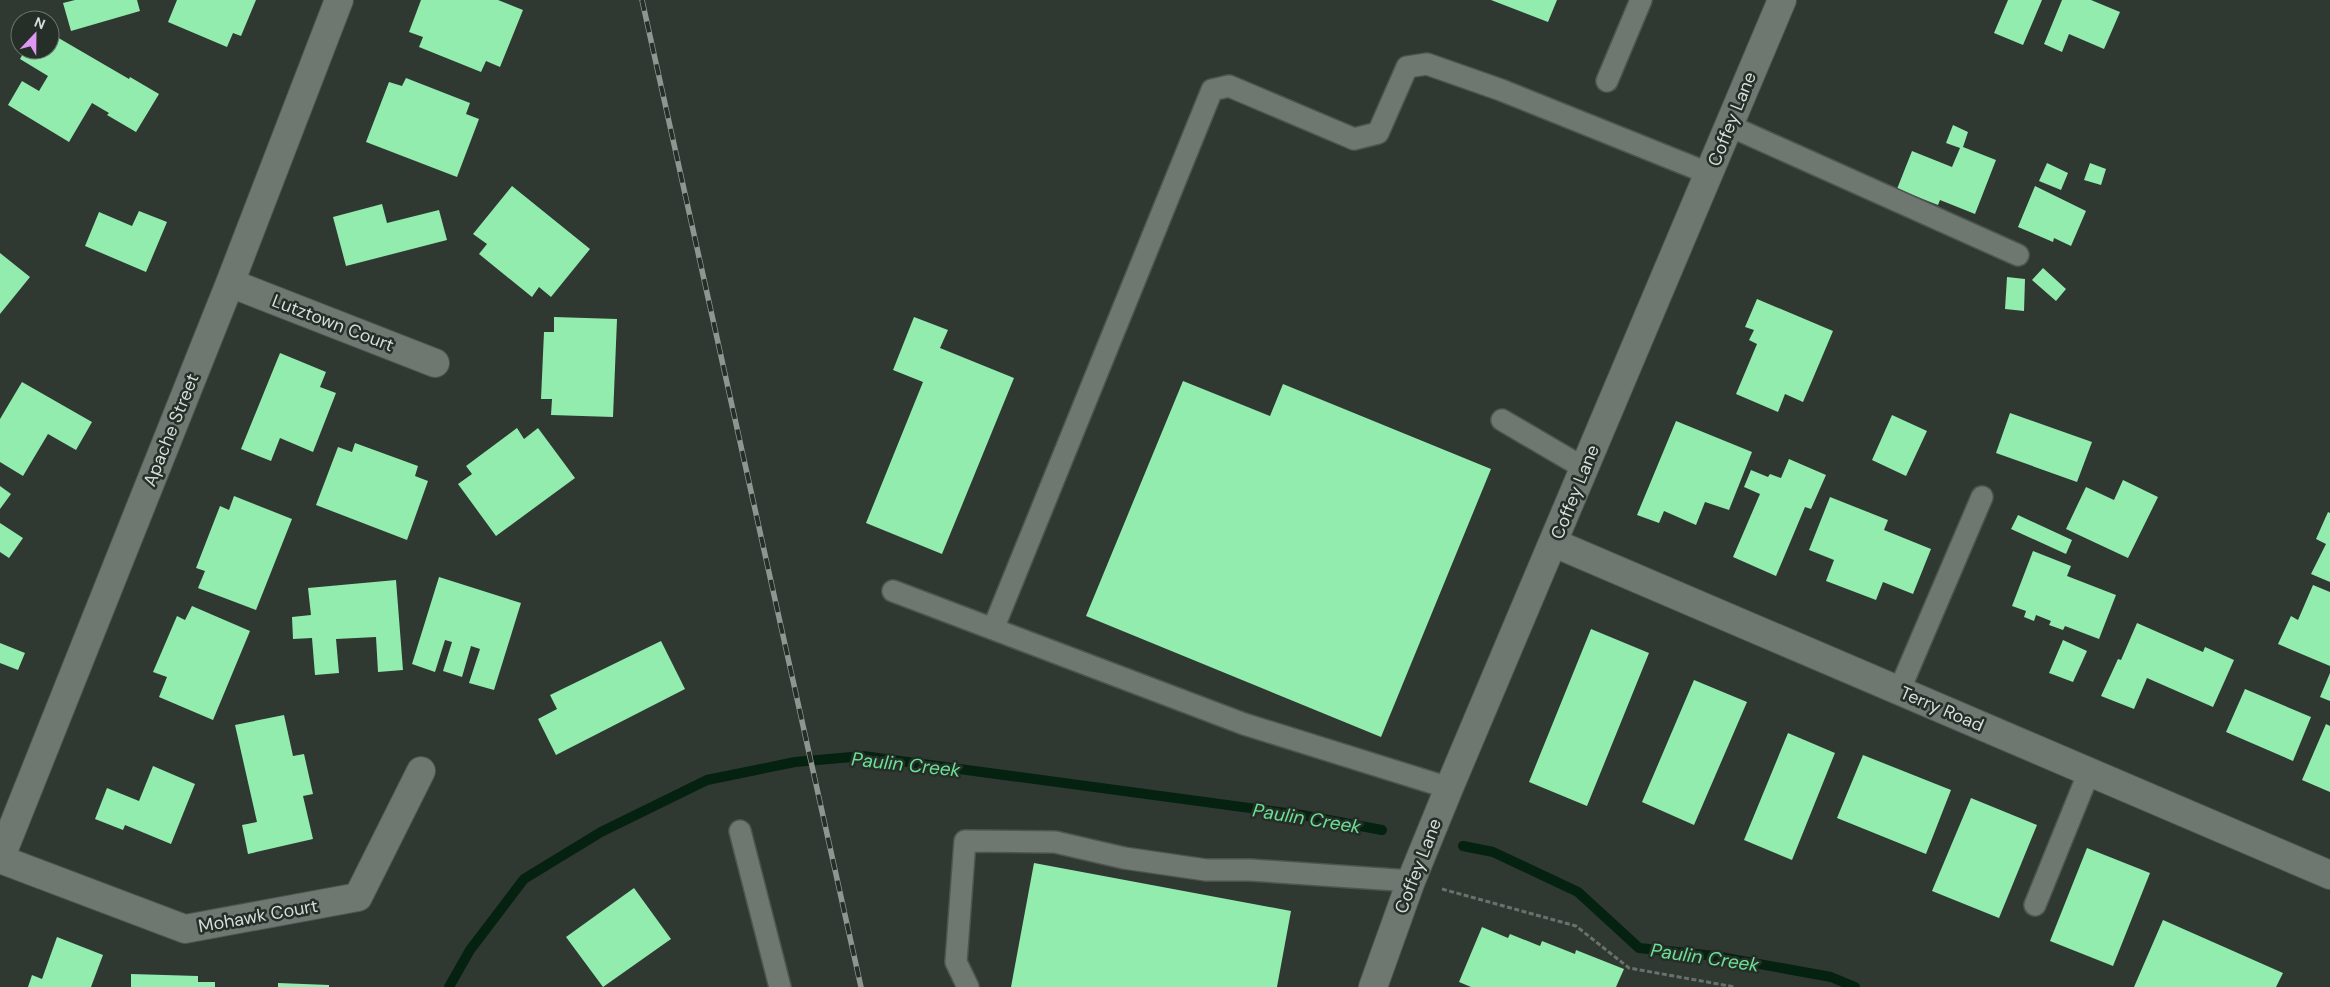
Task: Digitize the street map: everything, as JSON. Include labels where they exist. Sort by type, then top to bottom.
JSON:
[{"type":"street","name":"Apache Street","points":[[0,859],[230,283],[339,0]]},
{"type":"street","name":"Coffey Lane","points":[[1374,987],[1411,881],[1449,788],[1782,0]]},
{"type":"street","name":"Lutztown Court","points":[[230,283],[436,363]]},
{"type":"street","name":"Terry Road","points":[[1554,542],[2330,875]]},
{"type":"street","name":"Mohawk Court","points":[[0,859],[185,929],[358,898],[421,771]]},
{"type":"lane","points":[[1607,81],[1641,0]]},
{"type":"lane","points":[[993,629],[1212,90],[1229,86],[1354,139],[1378,133],[1407,66],[1427,64],[1501,90],[1710,174]]},
{"type":"lane","points":[[1730,126],[2018,255]]},
{"type":"lane","points":[[1502,420],[1584,468]]},
{"type":"lane","points":[[1899,691],[1982,497]]},
{"type":"lane","points":[[893,591],[1244,724],[1449,788]]},
{"type":"lane","points":[[2035,905],[2089,772]]},
{"type":"lane","points":[[740,832],[780,987]]},
{"type":"lane","points":[[968,987],[956,962],[965,841],[1055,842],[1124,858],[1206,870],[1250,870],[1411,881]]},
{"type":"path","points":[[1411,881],[1576,926],[1629,968],[1735,987]]},
{"type":"building","points":[[75,0],[137,0],[140,11],[71,31],[63,3]]},
{"type":"building","points":[[177,0],[256,0],[241,36],[233,33],[227,47],[168,22]]},
{"type":"building","points":[[421,0],[498,0],[523,10],[500,67],[486,61],[481,72],[419,47],[423,37],[409,32]]},
{"type":"building","points":[[1491,0],[1557,0],[1548,22]]},
{"type":"building","points":[[2008,0],[2042,0],[2023,45],[1994,33]]},
{"type":"building","points":[[2062,0],[2091,0],[2120,12],[2104,49],[2069,34],[2062,52],[2044,44]]},
{"type":"building","points":[[60,39],[129,79],[130,77],[159,94],[136,132],[107,115],[109,113],[92,103],[69,142],[8,105],[22,81],[39,91],[48,76],[22,60],[60,60]]},
{"type":"building","points":[[406,78],[470,103],[466,114],[479,119],[457,177],[366,142],[389,82],[402,86]]},
{"type":"building","points":[[1953,125],[1968,132],[1963,147],[1996,160],[1975,214],[1940,200],[1938,205],[1897,189],[1912,151],[1952,167],[1960,148],[1946,143]]},
{"type":"building","points":[[2047,163],[2068,173],[2061,190],[2039,181]]},
{"type":"building","points":[[2090,163],[2106,169],[2101,185],[2084,180]]},
{"type":"building","points":[[512,186],[590,249],[551,297],[539,287],[532,297],[479,254],[487,244],[473,234]]},
{"type":"building","points":[[2035,186],[2086,211],[2071,246],[2054,238],[2053,242],[2018,227]]},
{"type":"building","points":[[382,204],[387,223],[439,210],[447,240],[346,266],[333,217]]},
{"type":"building","points":[[139,211],[167,222],[146,272],[85,246],[99,212],[132,226]]},
{"type":"building","points":[[0,253],[30,277],[0,314]]},
{"type":"building","points":[[2043,268],[2066,289],[2056,301],[2032,280]]},
{"type":"building","points":[[2007,277],[2025,279],[2024,311],[2005,309]]},
{"type":"building","points":[[1757,299],[1833,331],[1803,402],[1785,394],[1778,412],[1736,394],[1757,344],[1749,340],[1754,330],[1745,327]]},
{"type":"building","points":[[554,317],[617,319],[613,417],[551,415],[552,399],[541,399],[544,332],[554,332]]},
{"type":"building","points":[[914,317],[948,330],[940,348],[1014,378],[942,554],[866,523],[923,382],[893,370]]},
{"type":"building","points":[[280,353],[326,372],[320,387],[336,393],[313,452],[280,438],[271,461],[241,449]]},
{"type":"building","points":[[1183,381],[1270,416],[1283,384],[1491,469],[1381,737],[1086,616]]},
{"type":"building","points":[[22,382],[92,422],[76,450],[48,434],[23,476],[0,462],[0,419]]},
{"type":"building","points":[[2010,413],[2092,442],[2077,482],[1996,453]]},
{"type":"building","points":[[1892,415],[1927,431],[1906,476],[1872,460]]},
{"type":"building","points":[[1676,421],[1752,452],[1729,510],[1705,502],[1696,525],[1664,511],[1659,523],[1637,515]]},
{"type":"building","points":[[517,428],[524,439],[538,428],[575,478],[496,536],[458,484],[472,474],[466,466]]},
{"type":"building","points":[[355,443],[418,466],[415,476],[428,481],[407,540],[316,505],[338,447],[352,452]]},
{"type":"building","points":[[1789,459],[1826,475],[1811,509],[1805,507],[1776,576],[1733,557],[1760,494],[1744,487],[1751,470],[1768,477],[1770,474],[1781,478]]},
{"type":"building","points":[[2123,480],[2158,497],[2128,558],[2066,529],[2086,487],[2114,500]]},
{"type":"building","points":[[0,486],[11,494],[0,509]]},
{"type":"building","points":[[234,496],[292,519],[256,610],[198,588],[205,571],[196,568],[220,506],[229,510]]},
{"type":"building","points":[[1830,497],[1888,520],[1884,530],[1931,549],[1913,594],[1883,582],[1876,600],[1826,581],[1834,560],[1809,550]]},
{"type":"building","points":[[2328,512],[2330,513],[2330,582],[2311,574],[2326,544],[2316,539]]},
{"type":"building","points":[[2018,515],[2072,540],[2066,554],[2011,529]]},
{"type":"building","points":[[0,523],[23,538],[9,558],[0,552]]},
{"type":"building","points":[[2033,551],[2071,566],[2067,576],[2116,595],[2099,639],[2065,626],[2063,630],[2049,625],[2051,621],[2036,615],[2034,621],[2024,617],[2026,611],[2012,606]]},
{"type":"building","points":[[439,577],[521,603],[494,690],[469,683],[480,649],[471,646],[462,677],[443,671],[452,642],[445,640],[435,672],[412,664]]},
{"type":"building","points":[[396,580],[403,670],[378,672],[376,637],[336,639],[339,673],[315,675],[312,638],[293,639],[292,617],[311,615],[308,588]]},
{"type":"building","points":[[2313,585],[2330,592],[2330,666],[2278,644],[2291,616],[2298,620]]},
{"type":"building","points":[[192,606],[250,631],[213,720],[159,697],[167,677],[153,672],[177,616],[185,620]]},
{"type":"building","points":[[2137,623],[2203,652],[2205,647],[2234,660],[2213,707],[2147,678],[2134,709],[2101,696],[2118,659],[2121,660]]},
{"type":"building","points":[[1591,629],[1649,653],[1587,806],[1529,782]]},
{"type":"building","points":[[2063,640],[2087,651],[2073,682],[2049,673]]},
{"type":"building","points":[[661,641],[685,689],[556,755],[538,719],[557,709],[550,695]]},
{"type":"building","points":[[0,643],[25,653],[18,670],[0,663]]},
{"type":"building","points":[[2330,673],[2330,701],[2320,697]]},
{"type":"building","points":[[1694,680],[1747,702],[1694,825],[1642,802]]},
{"type":"building","points":[[2245,689],[2311,717],[2293,761],[2226,732]]},
{"type":"building","points":[[284,715],[293,756],[304,754],[313,794],[303,796],[313,839],[248,854],[242,825],[257,822],[235,725]]},
{"type":"building","points":[[2326,724],[2330,726],[2330,792],[2302,780]]},
{"type":"building","points":[[1788,733],[1835,753],[1792,860],[1744,840]]},
{"type":"building","points":[[1863,755],[1951,790],[1926,854],[1837,818]]},
{"type":"building","points":[[153,766],[195,784],[171,844],[125,825],[123,830],[95,819],[107,788],[139,801]]},
{"type":"building","points":[[1971,798],[2037,825],[1999,918],[1932,891]]},
{"type":"building","points":[[2087,848],[2150,873],[2113,966],[2050,941]]},
{"type":"building","points":[[1034,863],[1291,911],[1277,987],[1011,987]]},
{"type":"building","points":[[634,888],[671,939],[603,987],[566,937]]},
{"type":"building","points":[[2163,920],[2283,973],[2276,987],[2134,987]]},
{"type":"building","points":[[1482,927],[1508,938],[1510,934],[1540,946],[1542,941],[1575,954],[1576,950],[1624,969],[1616,987],[1471,987],[1459,982]]},
{"type":"building","points":[[57,937],[103,955],[91,987],[28,987],[32,975],[42,979]]},
{"type":"building","points":[[131,974],[198,976],[198,982],[215,982],[215,987],[131,987]]},
{"type":"building","points":[[278,983],[329,985],[329,987],[278,987]]},
{"type":"waterway","name":"Paulin Creek","points":[[449,987],[470,950],[524,879],[601,832],[707,780],[795,762],[863,756],[1302,815],[1382,830]]},
{"type":"waterway","name":"Paulin Creek","points":[[1463,846],[1493,852],[1578,892],[1639,948],[1715,956],[1831,977],[1855,987]]},
{"type":"railway","points":[[642,0],[861,987]]}]
